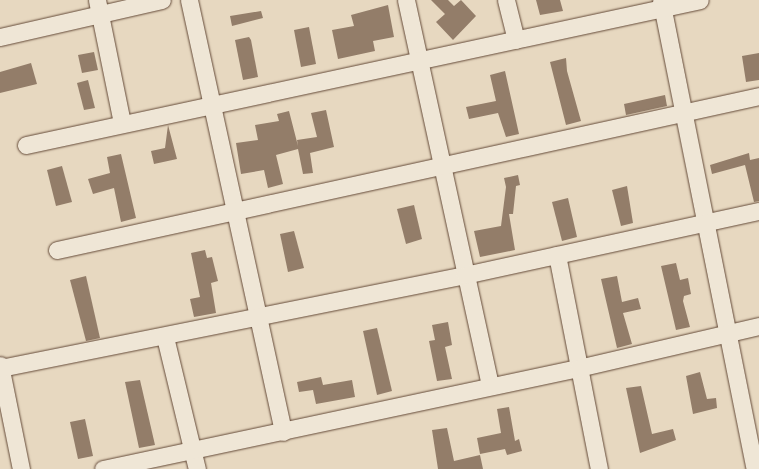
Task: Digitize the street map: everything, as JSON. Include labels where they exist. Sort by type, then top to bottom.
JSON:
[{"type":"street","points":[[0,36],[99,7],[162,0]]},
{"type":"street","points":[[189,0],[283,432]]},
{"type":"street","points":[[406,0],[490,386]]},
{"type":"street","points":[[506,0],[516,40]]},
{"type":"street","points":[[26,145],[211,104],[420,62],[662,4],[700,0]]},
{"type":"street","points":[[662,4],[685,112],[705,223],[729,333],[755,469]]},
{"type":"street","points":[[99,7],[122,123]]},
{"type":"street","points":[[57,250],[759,96]]},
{"type":"street","points":[[21,469],[0,367],[165,336],[465,275],[759,211]]},
{"type":"street","points":[[556,255],[599,469]]},
{"type":"street","points":[[103,469],[192,449],[283,432],[578,368],[759,326]]},
{"type":"street","points":[[165,336],[197,469]]},
{"type":"building","points":[[431,0],[448,0],[454,6],[461,0],[476,16],[453,40],[436,22],[445,14]]},
{"type":"building","points":[[536,0],[560,0],[563,11],[540,15]]},
{"type":"building","points":[[388,5],[394,37],[373,41],[375,51],[338,59],[332,30],[354,26],[351,15]]},
{"type":"building","points":[[261,11],[263,18],[232,26],[230,16]]},
{"type":"building","points":[[309,27],[316,64],[301,67],[294,30]]},
{"type":"building","points":[[249,37],[251,40],[258,77],[243,80],[235,40]]},
{"type":"building","points":[[94,52],[98,70],[82,73],[78,55]]},
{"type":"building","points":[[759,53],[759,80],[746,82],[742,56]]},
{"type":"building","points":[[566,58],[567,71],[581,121],[566,125],[550,62]]},
{"type":"building","points":[[31,63],[37,84],[0,93],[0,72]]},
{"type":"building","points":[[505,71],[519,134],[506,137],[498,113],[469,119],[466,107],[496,101],[490,75]]},
{"type":"building","points":[[88,80],[95,108],[84,110],[77,83]]},
{"type":"building","points":[[665,95],[667,106],[626,115],[624,104]]},
{"type":"building","points":[[326,110],[334,147],[310,153],[313,173],[303,174],[298,149],[276,155],[283,184],[268,188],[264,170],[241,174],[236,143],[258,140],[255,125],[279,121],[277,114],[289,111],[298,146],[297,140],[317,137],[311,113]]},
{"type":"building","points":[[168,125],[177,159],[154,164],[151,151],[165,148]]},
{"type":"building","points":[[749,153],[750,160],[759,158],[759,201],[754,202],[745,165],[712,174],[710,165]]},
{"type":"building","points":[[121,154],[136,218],[121,222],[114,188],[93,194],[88,179],[110,173],[107,157]]},
{"type":"building","points":[[62,166],[72,202],[56,206],[47,170]]},
{"type":"building","points":[[518,175],[520,185],[516,186],[513,214],[509,214],[515,250],[480,257],[474,231],[501,226],[506,187],[504,178]]},
{"type":"building","points":[[627,186],[633,223],[621,226],[612,190]]},
{"type":"building","points":[[568,198],[577,237],[562,241],[552,202]]},
{"type":"building","points":[[414,205],[422,239],[406,244],[397,209]]},
{"type":"building","points":[[294,231],[304,268],[288,272],[280,234]]},
{"type":"building","points":[[205,250],[207,258],[212,257],[218,281],[211,283],[216,313],[194,317],[190,299],[200,297],[191,253]]},
{"type":"building","points":[[676,263],[680,280],[688,278],[691,294],[684,296],[683,301],[690,327],[676,330],[661,266]]},
{"type":"building","points":[[86,276],[100,338],[86,341],[70,280]]},
{"type":"building","points":[[617,276],[622,302],[638,298],[641,309],[623,313],[632,344],[617,348],[601,279]]},
{"type":"building","points":[[448,322],[452,345],[445,347],[452,379],[437,381],[429,341],[435,340],[432,325]]},
{"type":"building","points":[[377,328],[392,391],[377,395],[363,331]]},
{"type":"building","points":[[700,372],[707,399],[716,398],[717,408],[693,414],[686,376]]},
{"type":"building","points":[[321,377],[323,385],[352,380],[355,397],[316,404],[313,390],[299,392],[297,382]]},
{"type":"building","points":[[140,380],[155,445],[139,448],[125,382]]},
{"type":"building","points":[[641,386],[652,434],[673,429],[676,440],[640,453],[626,388]]},
{"type":"building","points":[[509,407],[515,441],[519,439],[522,451],[507,455],[505,449],[480,454],[477,438],[501,433],[497,409]]},
{"type":"building","points":[[85,419],[93,456],[78,459],[70,422]]},
{"type":"building","points":[[447,428],[454,461],[480,455],[483,469],[438,469],[432,430]]}]
